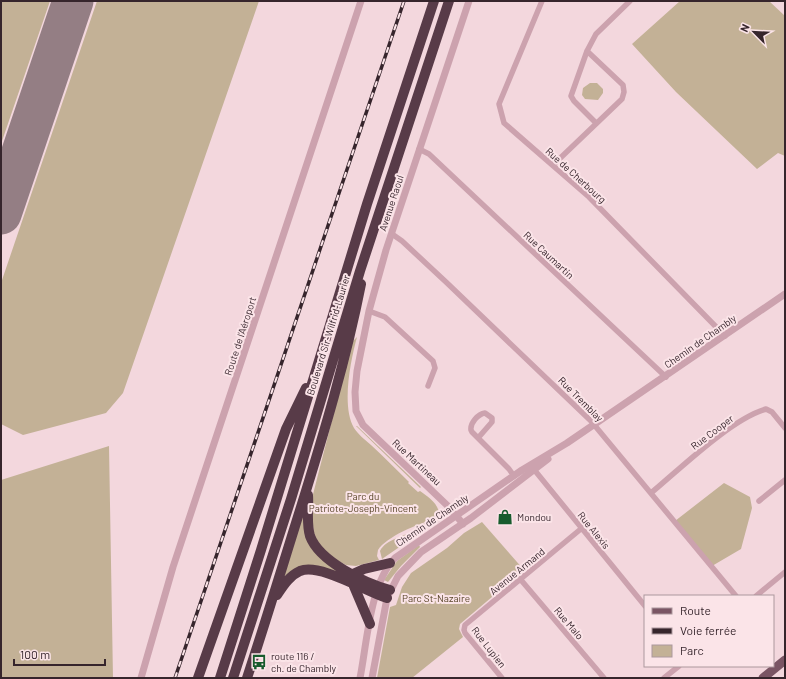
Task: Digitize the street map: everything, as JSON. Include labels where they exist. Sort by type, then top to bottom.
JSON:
[{"type":"highway","name":"Boulevard Sir-Wilfrid-Laurier","points":[[220,678],[262,550],[365,210],[434,1]]},
{"type":"highway","name":"Boulevard Sir-Wilfrid-Laurier","points":[[233,678],[293,493],[371,235],[449,1]]},
{"type":"highway","points":[[247,678],[308,485],[350,340],[371,235]]},
{"type":"highway","points":[[198,678],[286,429],[319,362]]},
{"type":"highway","points":[[308,485],[308,522],[314,544],[326,558],[353,579],[370,624]]},
{"type":"highway","points":[[353,579],[364,569],[390,564]]},
{"type":"highway","points":[[272,602],[288,580],[304,570],[319,570],[353,579],[388,594]]},
{"type":"main road","points":[[763,678],[785,660]]},
{"type":"street","name":"Route de l'Aéroport","points":[[141,678],[173,567],[361,1]]},
{"type":"street","name":"Avenue Raoul","points":[[357,415],[355,399],[356,379],[369,311],[419,149],[469,1]]},
{"type":"street","name":"Rue de Cherbourg","points":[[542,1],[500,104],[504,122],[589,197],[725,336]]},
{"type":"street","points":[[596,123],[571,96],[587,51],[596,34],[630,1]]},
{"type":"street","points":[[553,165],[622,99],[624,88],[587,51]]},
{"type":"street","name":"Rue Caumartin","points":[[419,149],[430,154],[666,377]]},
{"type":"street","name":"Rue Tremblay","points":[[392,234],[402,241],[446,282],[594,424],[735,595]]},
{"type":"street","name":"Chemin de Chambly","points":[[372,678],[388,594],[398,576],[414,559],[463,524],[532,468],[566,443],[666,377],[785,294]]},
{"type":"street","points":[[369,311],[385,317],[433,361],[435,368],[428,386]]},
{"type":"street","name":"Rue Cooper","points":[[651,493],[722,434],[756,412],[766,409],[772,412],[785,428]]},
{"type":"street","name":"Rue Martineau","points":[[357,415],[366,428],[456,515],[463,524]]},
{"type":"street","points":[[478,438],[514,476]]},
{"type":"street","name":"Chemin de Chambly","points":[[360,678],[377,590],[390,564],[405,550],[456,515],[514,476],[532,468]]},
{"type":"street","name":"Rue Alexis","points":[[532,468],[644,605]]},
{"type":"street","points":[[759,501],[785,480]]},
{"type":"street","name":"Avenue Armand","points":[[464,628],[467,622],[582,528]]},
{"type":"street","points":[[757,595],[785,572]]},
{"type":"street","name":"Rue Malo","points":[[520,580],[604,678]]},
{"type":"street","name":"Rue Lupien","points":[[464,628],[466,633],[502,678]]},
{"type":"street","points":[[664,678],[678,667]]},
{"type":"green space","points":[[1,1],[50,1],[1,144]]},
{"type":"green space","points":[[97,1],[259,1],[123,393],[106,413],[23,435],[1,424],[1,283]]},
{"type":"green space","points":[[680,1],[769,1],[785,16],[785,156],[778,153],[757,169],[676,92],[632,44]]},
{"type":"green space","points":[[590,83],[597,83],[603,89],[603,93],[598,100],[585,99],[582,95],[583,88]]},
{"type":"green space","name":"Parc du Patriote-Joseph-Vincent","points":[[357,337],[348,382],[348,408],[350,419],[354,428],[409,482],[408,483],[418,492],[420,491],[432,500],[437,506],[439,513],[433,520],[412,527],[388,540],[378,550],[377,556],[379,560],[356,566],[346,565],[331,557],[315,539],[310,506],[352,342]]},
{"type":"green space","points":[[357,426],[421,487],[420,488]]},
{"type":"green space","points":[[109,446],[113,678],[1,678],[1,480]]},
{"type":"green space","points":[[724,483],[750,497],[752,508],[741,549],[712,566],[675,521]]},
{"type":"green space","points":[[304,502],[308,537],[370,588],[330,570],[284,577]]},
{"type":"green space","points":[[443,517],[382,559],[380,551],[391,541],[417,530],[423,524],[435,521]]},
{"type":"green space","name":"Parc St-Nazaire","points":[[482,522],[524,570],[460,624],[459,629],[463,637],[412,678],[377,678],[390,607],[396,605],[402,587],[411,573],[447,548],[464,533]]},
{"type":"green space","points":[[419,545],[420,547],[401,566],[388,582],[384,580],[397,561]]},
{"type":"runway","points":[[1,214],[73,1]]},
{"type":"railway","points":[[175,678],[404,1]]},
{"type":"place","name":"Mondou","points":[[505,517]]},
{"type":"place","name":"route 116 / ch. de Chambly","points":[[259,662]]}]
